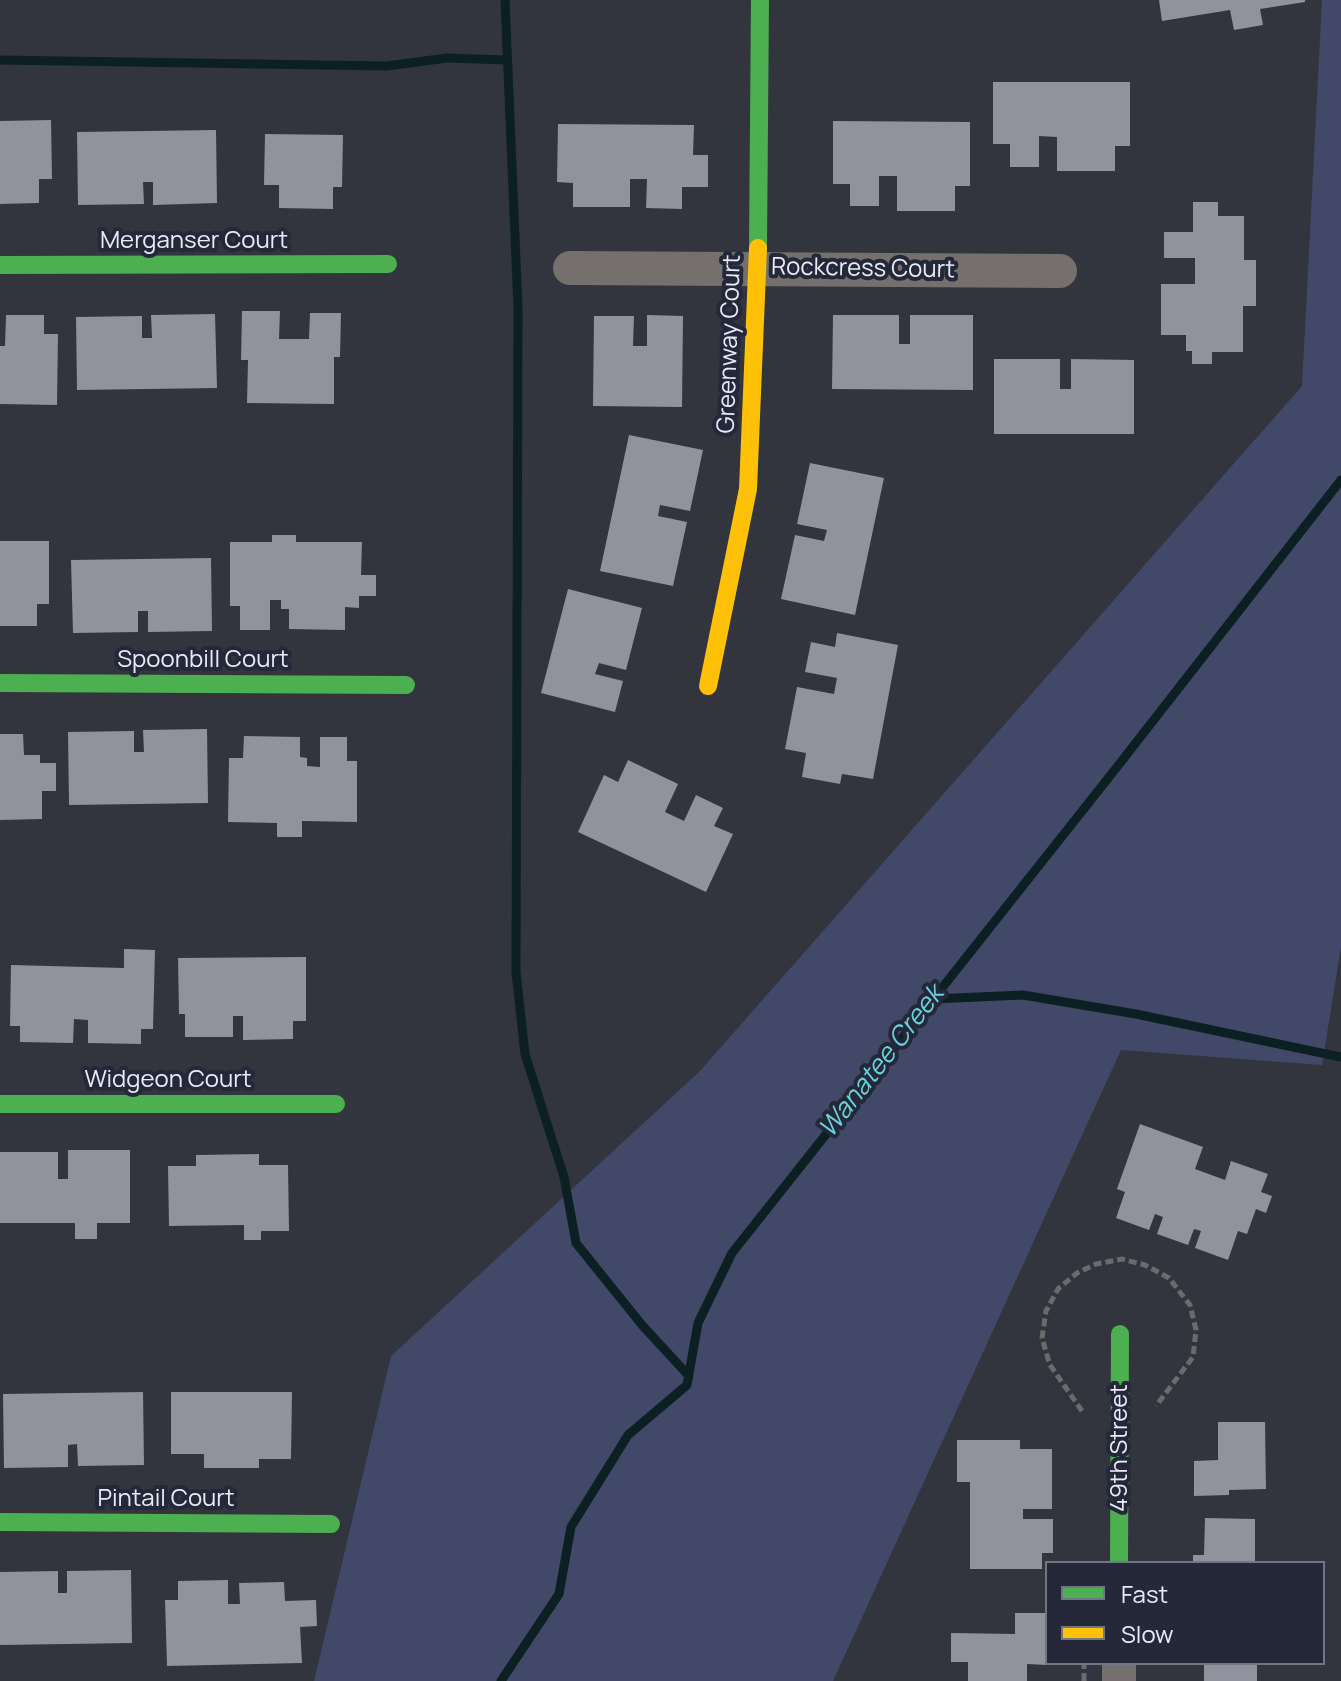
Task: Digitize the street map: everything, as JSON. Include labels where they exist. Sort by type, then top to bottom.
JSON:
[{"type":"street","name":"Greenway Court","points":[[708,686],[748,489],[758,268],[760,0]]},
{"type":"street","name":"Merganser Court","points":[[0,265],[388,264]]},
{"type":"street","name":"Rockcress Court","points":[[570,268],[1060,271]]},
{"type":"street","name":"Spoonbill Court","points":[[0,683],[406,685]]},
{"type":"street","name":"Widgeon Court","points":[[0,1104],[336,1104]]},
{"type":"street","name":"49th Street","points":[[1119,1561],[1120,1334]]},
{"type":"street","name":"Pintail Court","points":[[0,1522],[331,1524]]},
{"type":"shaded area","points":[[1322,0],[1341,0],[1341,947],[1322,1065],[1121,1050],[833,1681],[314,1681],[391,1356],[700,1071],[1302,386]]},
{"type":"building","points":[[1159,0],[1305,2],[1260,9],[1263,25],[1234,30],[1230,10],[1162,21]]},
{"type":"building","points":[[993,82],[1130,82],[1130,146],[1115,146],[1115,171],[1057,171],[1057,137],[1039,136],[1039,167],[1010,167],[1010,144],[993,144]]},
{"type":"building","points":[[51,120],[52,179],[39,179],[39,203],[0,204],[0,121]]},
{"type":"building","points":[[833,121],[970,122],[970,186],[955,186],[955,211],[897,211],[897,176],[879,176],[879,206],[850,206],[850,184],[833,184]]},
{"type":"building","points":[[558,124],[694,125],[693,155],[708,155],[708,187],[682,187],[682,209],[646,208],[647,179],[630,179],[630,207],[573,207],[573,183],[557,182]]},
{"type":"building","points":[[216,130],[217,203],[153,205],[153,182],[143,182],[144,204],[78,205],[77,132]]},
{"type":"building","points":[[265,134],[343,135],[342,187],[333,187],[333,209],[279,208],[279,185],[264,185]]},
{"type":"building","points":[[1193,202],[1218,202],[1218,216],[1244,216],[1244,260],[1256,260],[1256,306],[1243,306],[1243,352],[1212,352],[1212,364],[1192,364],[1192,351],[1186,351],[1186,335],[1161,335],[1161,284],[1195,284],[1195,258],[1164,258],[1164,232],[1193,232]]},
{"type":"building","points":[[242,311],[280,311],[279,339],[309,339],[310,313],[341,313],[340,357],[334,357],[334,404],[247,403],[248,360],[241,360]]},
{"type":"building","points":[[215,314],[217,388],[77,390],[76,317],[142,316],[142,338],[152,338],[151,315]]},
{"type":"building","points":[[6,315],[44,315],[44,334],[58,334],[57,405],[0,404],[0,346],[5,346]]},
{"type":"building","points":[[647,315],[683,316],[682,407],[593,406],[594,316],[634,316],[633,346],[647,346]]},
{"type":"building","points":[[833,315],[899,315],[899,344],[910,344],[910,315],[973,315],[973,390],[832,389]]},
{"type":"building","points":[[994,359],[1060,359],[1060,389],[1071,389],[1071,359],[1134,360],[1134,434],[994,434]]},
{"type":"building","points":[[629,435],[703,450],[690,511],[660,505],[658,516],[687,522],[673,586],[600,571]]},
{"type":"building","points":[[810,463],[884,478],[855,615],[781,599],[795,535],[824,541],[827,530],[797,524]]},
{"type":"building","points":[[272,535],[296,535],[296,542],[362,542],[361,575],[376,575],[376,596],[359,596],[359,608],[345,607],[345,630],[289,629],[289,609],[281,609],[281,600],[270,600],[270,630],[240,630],[240,606],[230,606],[230,542],[272,542]]},
{"type":"building","points":[[0,541],[49,541],[49,604],[37,604],[37,626],[0,626]]},
{"type":"building","points":[[211,558],[212,631],[148,632],[148,611],[138,611],[138,632],[73,633],[71,560]]},
{"type":"building","points":[[568,589],[642,608],[626,670],[599,663],[595,674],[623,681],[615,712],[541,693]]},
{"type":"building","points":[[837,633],[898,645],[873,779],[842,774],[840,784],[802,777],[806,753],[785,749],[797,687],[834,694],[837,678],[805,672],[811,642],[835,647]]},
{"type":"building","points":[[207,729],[208,803],[69,805],[68,732],[134,731],[134,752],[144,752],[143,730]]},
{"type":"building","points":[[0,734],[23,734],[24,755],[40,755],[40,763],[56,763],[56,791],[42,791],[42,819],[0,820]]},
{"type":"building","points":[[244,736],[300,737],[300,757],[307,758],[307,766],[320,767],[320,737],[347,737],[347,761],[357,761],[357,822],[302,821],[302,837],[277,837],[277,823],[228,822],[229,758],[243,758]]},
{"type":"building","points":[[628,760],[678,784],[665,812],[684,821],[696,795],[723,808],[714,826],[733,834],[706,892],[578,832],[604,775],[618,782]]},
{"type":"building","points":[[124,949],[155,950],[153,1029],[141,1029],[141,1044],[88,1043],[88,1020],[74,1019],[73,1043],[20,1042],[20,1026],[10,1026],[11,965],[124,968]]},
{"type":"building","points":[[306,957],[306,1021],[293,1021],[293,1039],[243,1040],[243,1016],[233,1016],[233,1037],[185,1037],[185,1014],[179,1014],[178,958]]},
{"type":"building","points":[[1140,1124],[1203,1147],[1195,1169],[1225,1180],[1231,1161],[1268,1174],[1261,1192],[1272,1196],[1266,1213],[1256,1209],[1247,1234],[1238,1231],[1228,1260],[1195,1248],[1201,1231],[1194,1229],[1188,1245],[1157,1234],[1163,1217],[1155,1214],[1149,1230],[1116,1218],[1125,1192],[1117,1189]]},
{"type":"building","points":[[68,1150],[130,1150],[130,1223],[97,1223],[97,1239],[75,1239],[75,1223],[0,1223],[0,1152],[58,1152],[58,1179],[68,1179]]},
{"type":"building","points":[[259,1154],[259,1165],[288,1165],[289,1231],[261,1231],[261,1240],[244,1240],[244,1225],[169,1226],[168,1166],[196,1166],[196,1155]]},
{"type":"building","points":[[143,1392],[144,1465],[78,1466],[77,1444],[68,1445],[68,1467],[4,1468],[3,1394]]},
{"type":"building","points":[[171,1392],[292,1392],[291,1459],[259,1459],[259,1468],[204,1468],[204,1454],[171,1454]]},
{"type":"building","points":[[1218,1422],[1265,1422],[1266,1489],[1229,1490],[1229,1495],[1194,1496],[1194,1461],[1218,1460]]},
{"type":"building","points":[[957,1440],[1020,1440],[1020,1449],[1052,1449],[1052,1509],[1023,1509],[1023,1519],[1053,1519],[1053,1553],[1042,1553],[1042,1569],[970,1569],[970,1482],[957,1482]]},
{"type":"building","points":[[1205,1518],[1255,1519],[1255,1561],[1193,1561],[1193,1555],[1204,1555]]},
{"type":"building","points":[[131,1570],[132,1643],[0,1645],[0,1572],[58,1571],[58,1593],[67,1593],[67,1571]]},
{"type":"building","points":[[228,1580],[228,1604],[240,1604],[239,1583],[284,1582],[285,1601],[316,1600],[317,1626],[300,1627],[302,1663],[167,1666],[165,1600],[178,1600],[178,1581]]},
{"type":"building","points":[[1015,1613],[1045,1613],[1045,1665],[1027,1664],[1027,1681],[968,1681],[968,1662],[951,1662],[951,1633],[1015,1634]]},
{"type":"building","points":[[1204,1665],[1257,1665],[1257,1681],[1204,1681]]},
{"type":"waterway","points":[[505,0],[518,308],[516,972],[525,1054],[564,1177],[576,1243],[642,1325],[689,1376]]},
{"type":"waterway","points":[[0,60],[387,66],[447,58],[507,60]]},
{"type":"waterway","name":"Wanatee Creek","points":[[501,1681],[559,1594],[571,1527],[628,1435],[687,1385],[698,1323],[732,1253],[1341,480]]},
{"type":"waterway","points":[[933,999],[1023,995],[1136,1014],[1341,1057]]},
{"type":"traffic: fast","points":[[758,248],[760,0]]},
{"type":"traffic: fast","points":[[0,265],[388,264]]},
{"type":"traffic: fast","points":[[0,683],[406,685]]},
{"type":"traffic: fast","points":[[0,1104],[336,1104]]},
{"type":"traffic: fast","points":[[1119,1561],[1120,1334]]},
{"type":"traffic: fast","points":[[0,1522],[331,1524]]},
{"type":"traffic: slow","points":[[708,686],[748,489],[758,248]]}]
